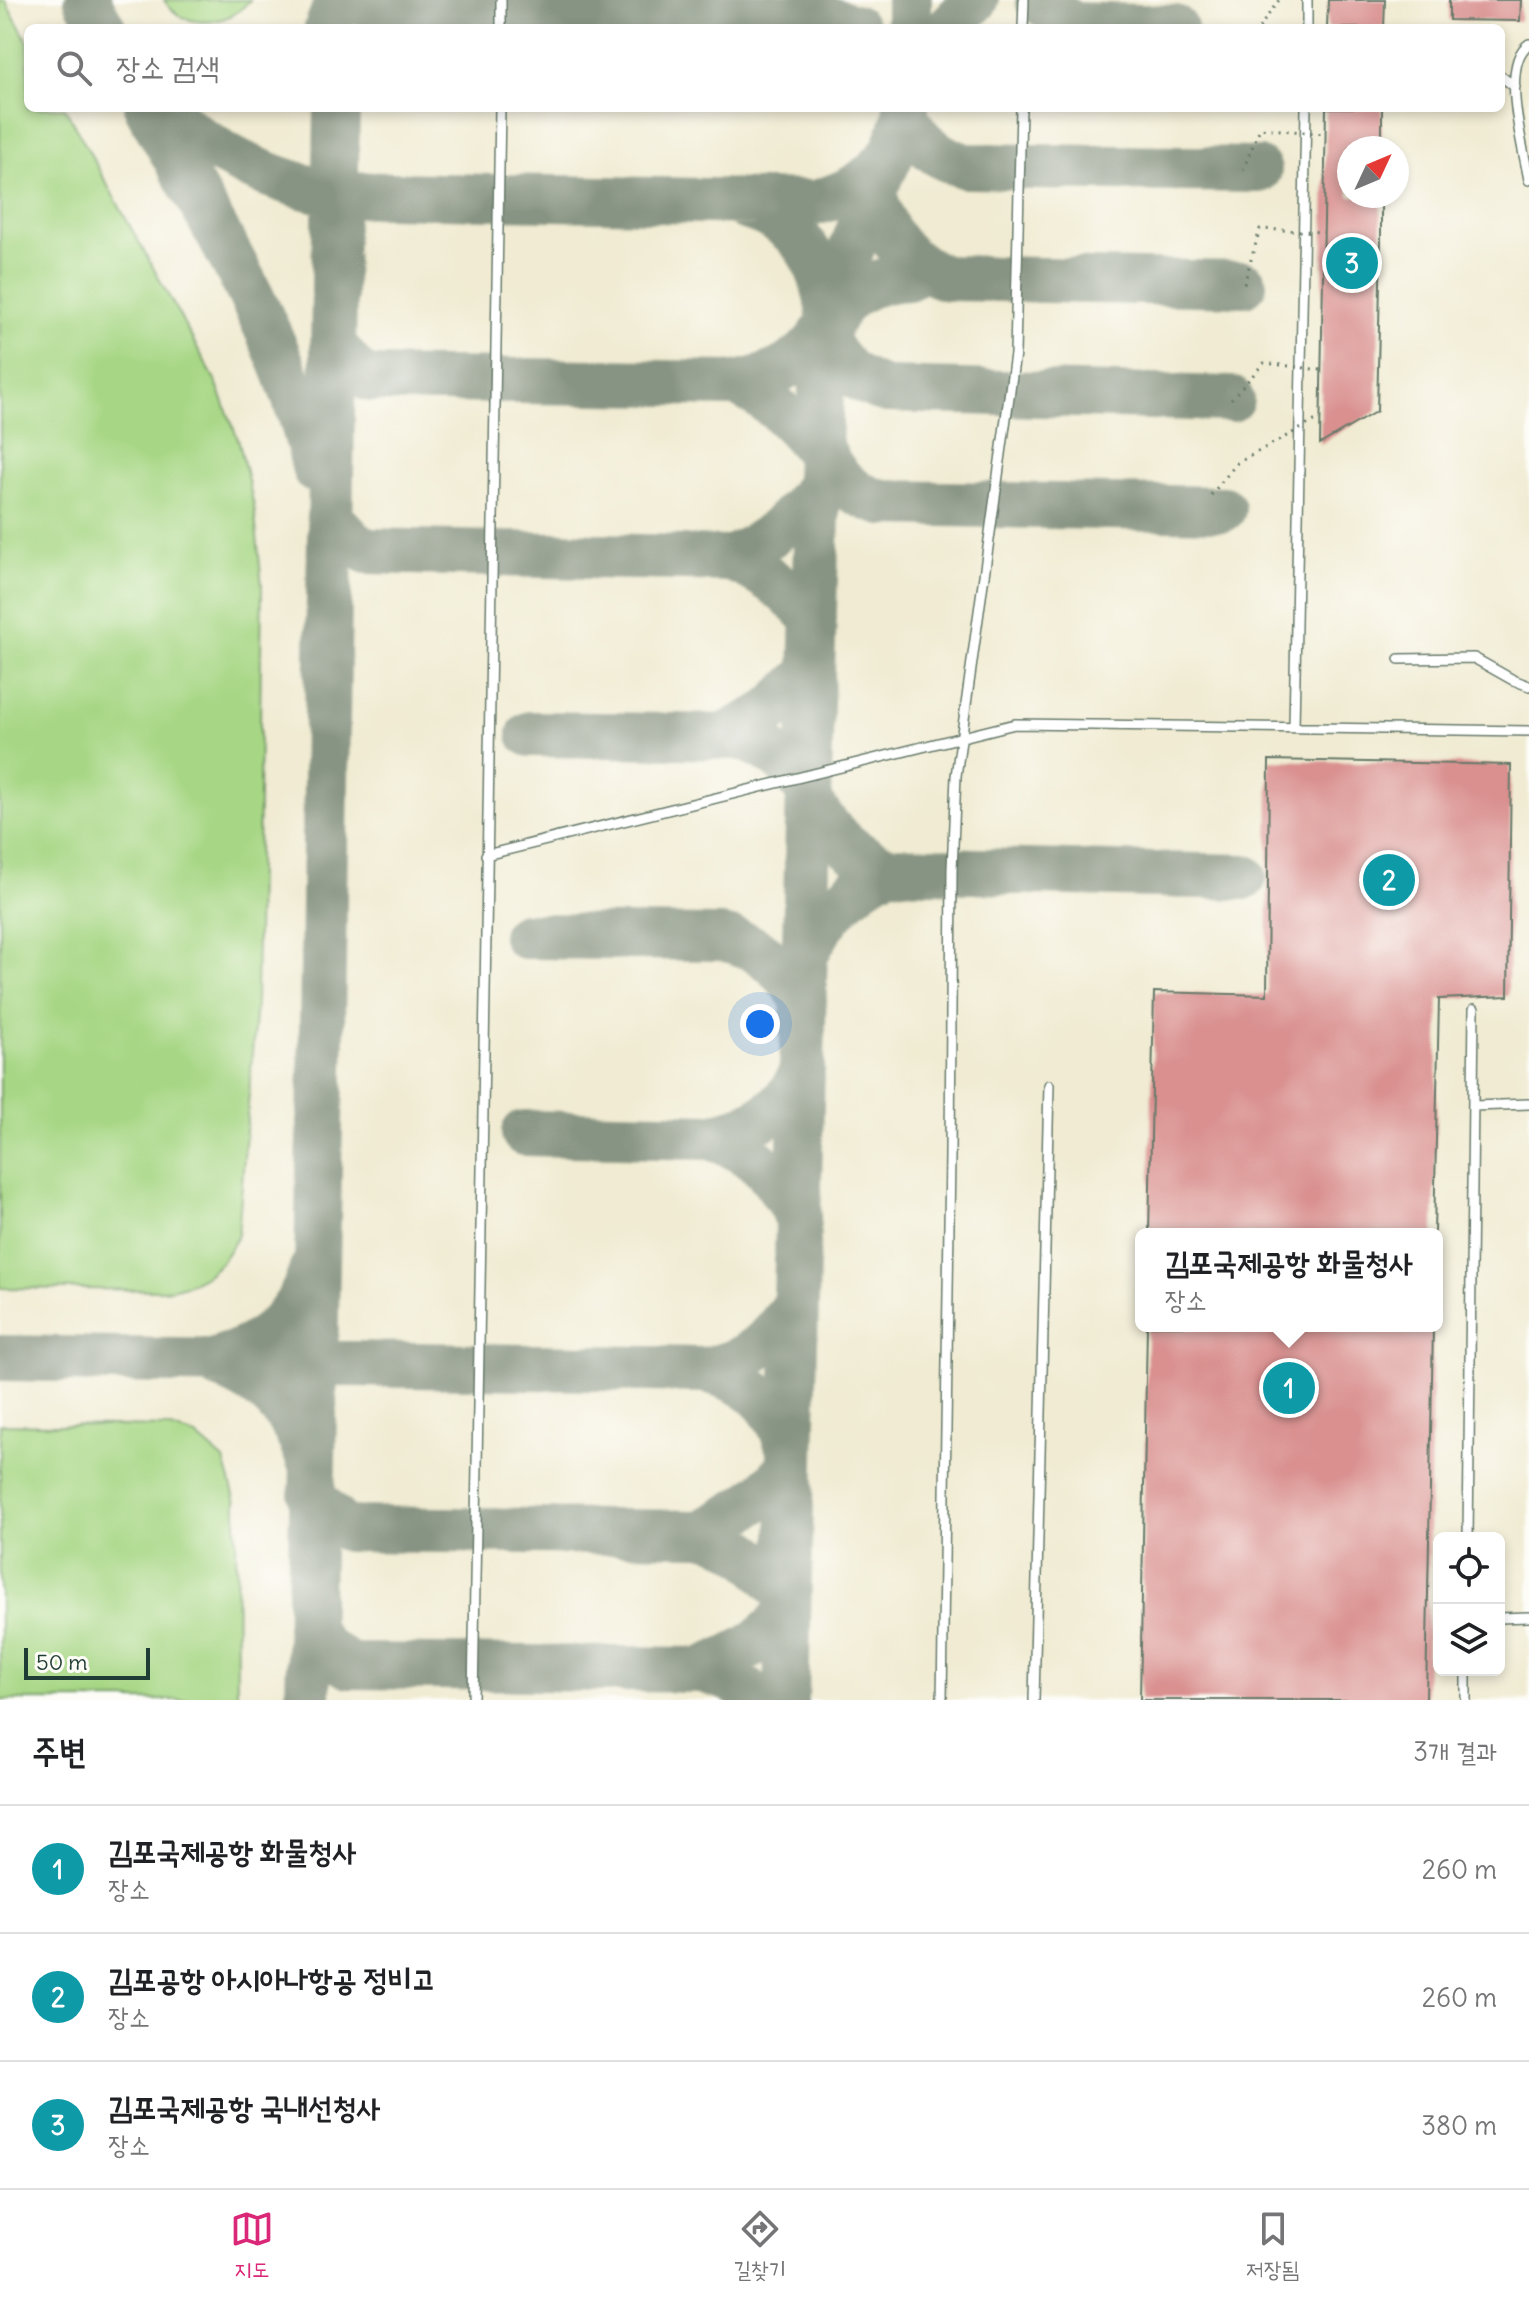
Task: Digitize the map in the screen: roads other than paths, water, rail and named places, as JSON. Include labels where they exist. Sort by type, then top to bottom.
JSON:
[{"type":"lane","points":[[501,0],[501,24]]},
{"type":"lane","points":[[1023,24],[1024,0]]},
{"type":"lane","points":[[1307,0],[1307,24]]},
{"type":"lane","points":[[1529,44],[1520,52],[1517,61],[1515,87],[1529,180]]},
{"type":"lane","points":[[1505,79],[1515,87]]},
{"type":"lane","points":[[473,1700],[500,112]]},
{"type":"lane","points":[[942,1700],[952,870],[956,776],[1015,354],[1021,112]]},
{"type":"lane","points":[[1294,727],[1306,112]]},
{"type":"lane","points":[[1399,659],[1474,658],[1529,686]]},
{"type":"lane","points":[[486,855],[1019,724],[1529,731]]},
{"type":"lane","points":[[1468,1532],[1474,1009]]},
{"type":"lane","points":[[1034,1700],[1049,1085]]},
{"type":"lane","points":[[1474,1106],[1529,1104]]},
{"type":"lane","points":[[1505,1618],[1529,1617]]},
{"type":"lane","points":[[1466,1676],[1466,1700]]},
{"type":"place","name":"김포국제공항 국내선청사","points":[[1352,263]]},
{"type":"place","name":"김포공항 아시아나항공 정비고","points":[[1389,880]]},
{"type":"place","name":"김포국제공항 화물청사","points":[[1289,1388]]}]
